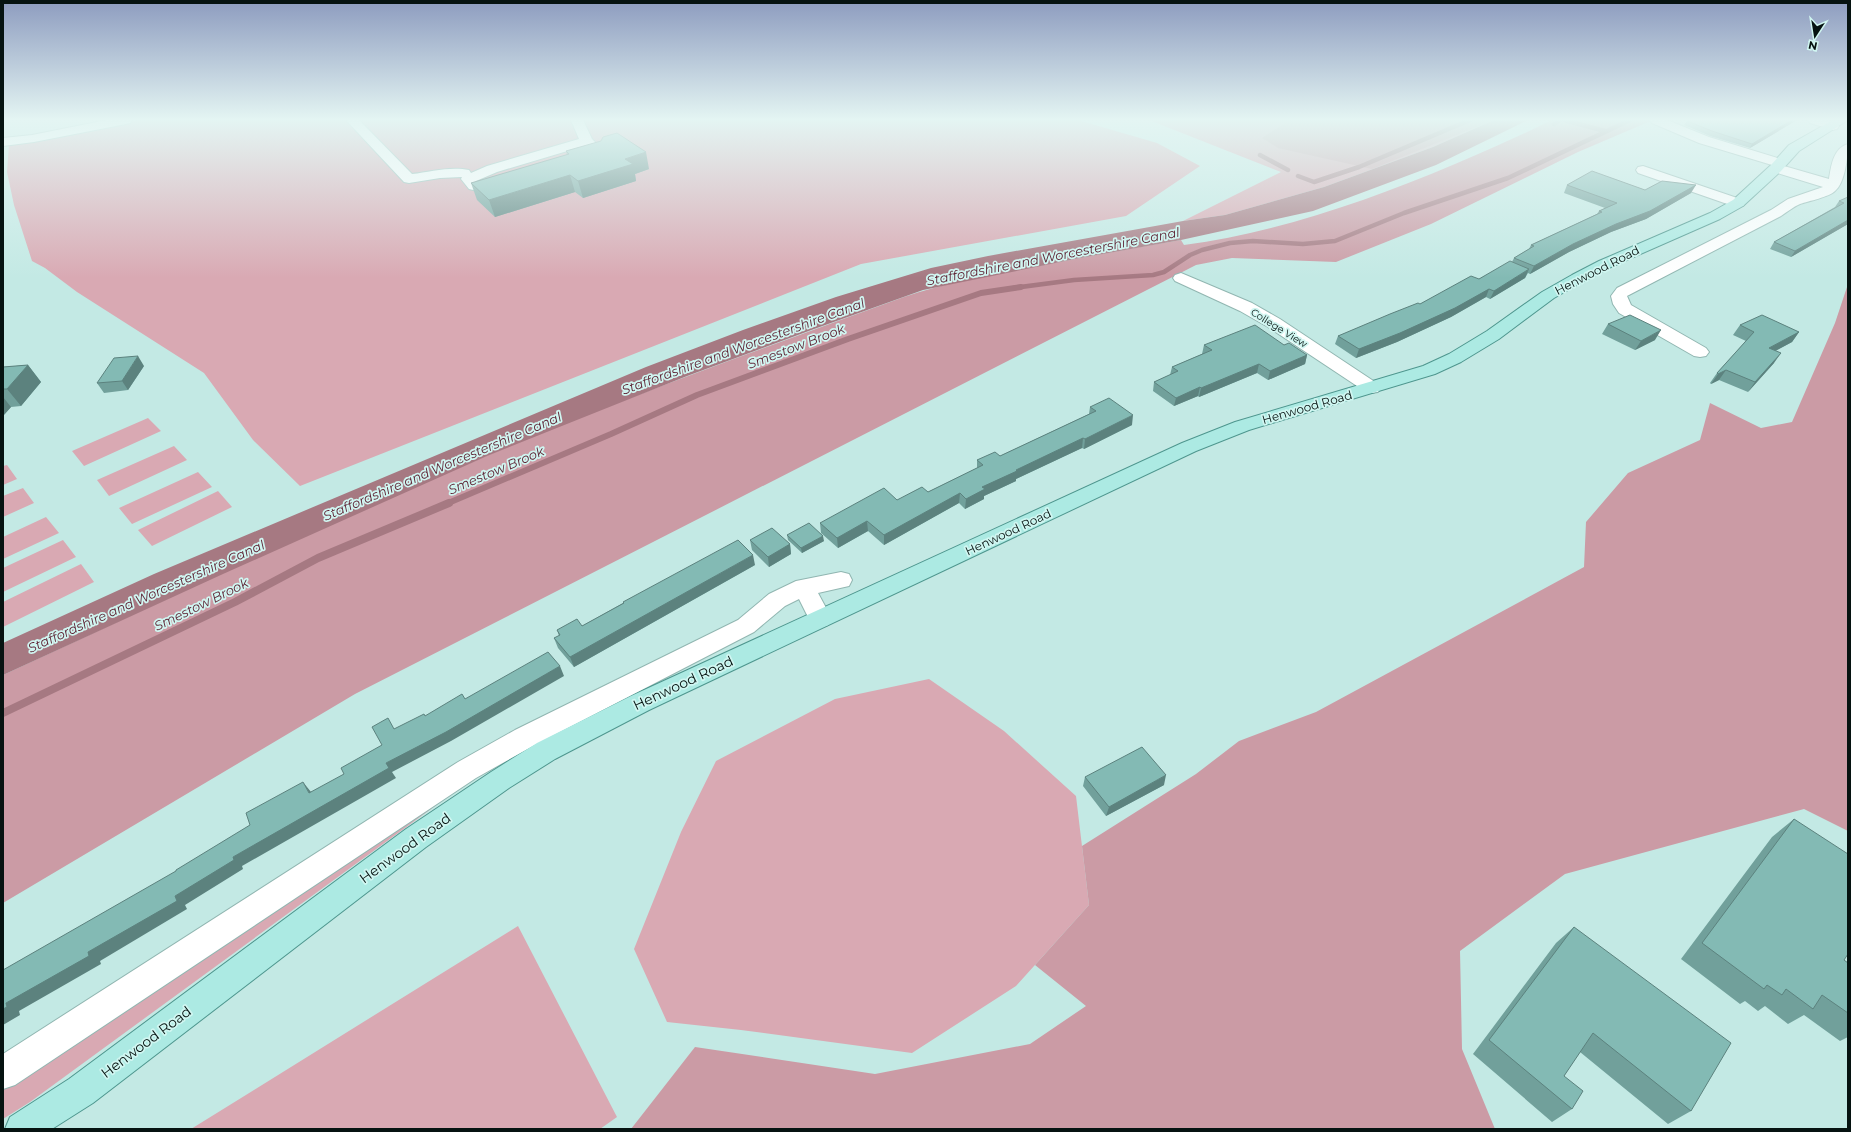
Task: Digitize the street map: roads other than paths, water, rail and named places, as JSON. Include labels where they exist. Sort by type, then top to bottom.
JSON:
[{"type":"main road","name":"Henwood Road","points":[[22,1129],[81,1091],[416,838],[500,780],[546,751],[633,707],[1189,447],[1242,426],[1429,370],[1456,358],[1493,335],[1548,295],[1578,278],[1605,264],[1715,216],[1738,203],[1770,173]]},
{"type":"street","points":[[400,173],[409,179],[446,173],[468,175],[477,173]]},
{"type":"street","points":[[464,173],[468,175]]},
{"type":"street","points":[[1651,173],[1738,203]]},
{"type":"street","points":[[1796,173],[1833,186]]},
{"type":"street","points":[[1687,366],[1707,348],[1625,309],[1621,304],[1619,296],[1623,292],[1776,213],[1793,202],[1822,193],[1833,186],[1836,173]]},
{"type":"street","points":[[468,175],[468,180],[478,189],[514,180]]},
{"type":"street","name":"College View","points":[[1181,278],[1252,310],[1372,388]]},
{"type":"street","name":"Henwood Road","points":[[3,1073],[467,770],[524,738],[746,626],[776,600],[804,587],[841,580]]},
{"type":"street","points":[[804,587],[820,619]]},
{"type":"water","name":"Staffordshire and Worcestershire Canal","points":[[1363,173],[1415,173],[1313,211],[1181,240],[1075,259],[923,290],[687,376],[487,456],[223,574],[3,675],[3,643],[154,574],[646,367],[743,330],[836,297],[931,268],[988,256],[1183,221],[1225,215],[1324,187]]},
{"type":"waterway","points":[[1298,176],[1314,182],[1342,173]]},
{"type":"waterway","name":"Smestow Brook","points":[[1013,288],[1074,280],[1153,275],[1164,272],[1190,255],[1202,250],[1230,243],[1253,241],[1303,244],[1335,241],[1404,213],[1508,178],[1519,173]]},
{"type":"waterway","name":"Smestow Brook","points":[[446,504],[611,434],[697,395],[848,339],[981,293],[1021,287]]},
{"type":"waterway","name":"Smestow Brook","points":[[3,713],[235,602],[318,558],[449,503]]}]
